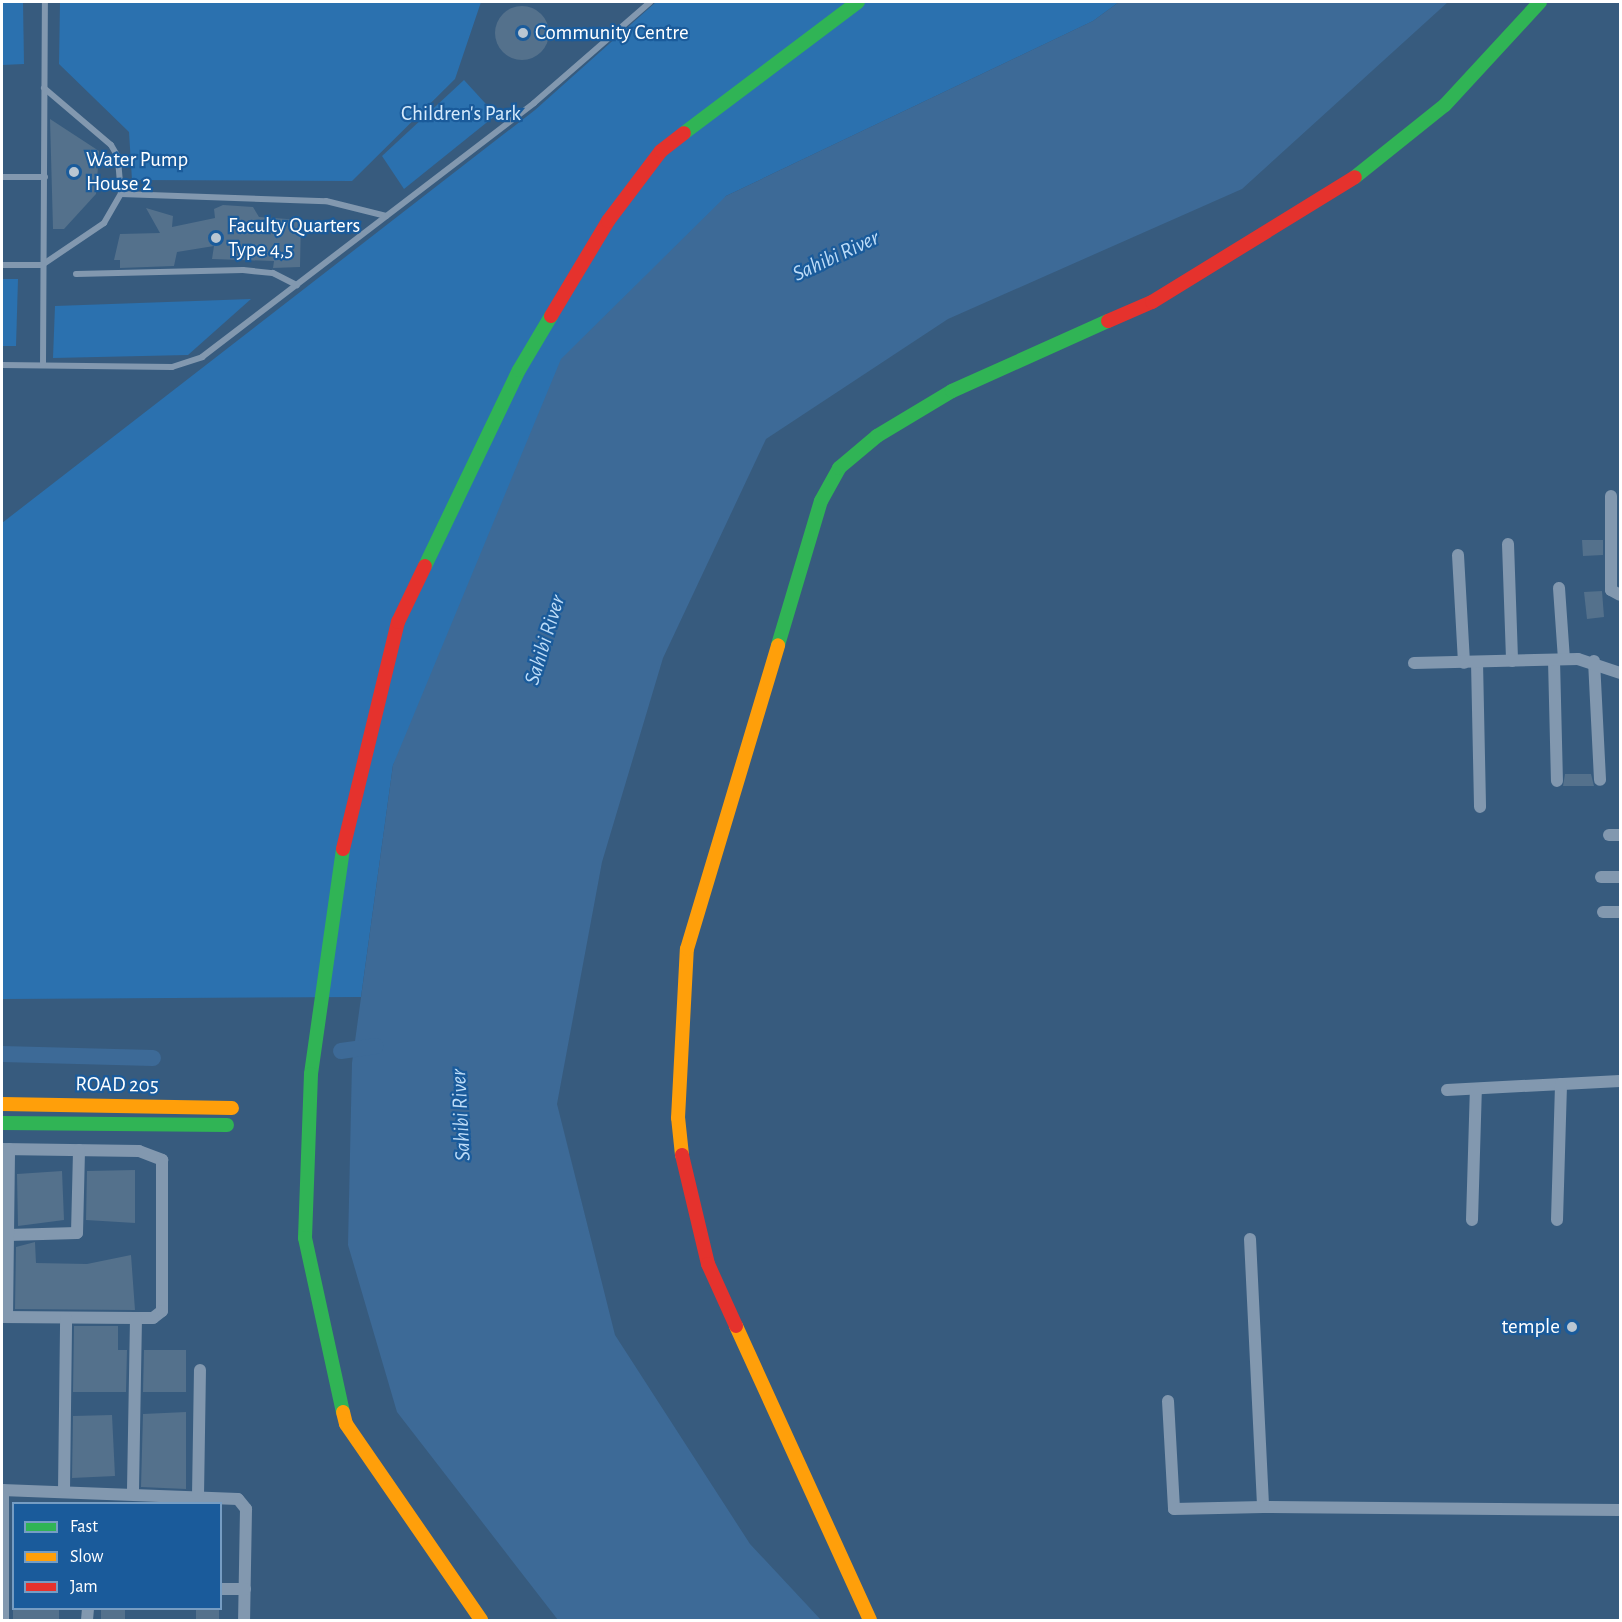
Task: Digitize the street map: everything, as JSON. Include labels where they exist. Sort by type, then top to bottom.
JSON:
[{"type":"street","points":[[481,1620],[346,1424],[305,1238],[311,1074],[329,925],[352,798],[398,622],[519,370],[608,221],[661,151],[858,2]]},
{"type":"street","points":[[870,1620],[708,1264],[683,1170],[678,1118],[687,949],[821,501],[839,468],[877,436],[952,391],[1152,302],[1374,165],[1445,105],[1540,2]]},
{"type":"street","points":[[1611,496],[1611,590],[1620,595]]},
{"type":"street","points":[[1508,544],[1512,661]]},
{"type":"street","points":[[1458,555],[1470,662],[1480,807]]},
{"type":"street","points":[[1557,781],[1559,588]]},
{"type":"street","points":[[1414,663],[1594,661],[1620,673]]},
{"type":"street","points":[[1594,661],[1600,780]]},
{"type":"street","points":[[1601,877],[1620,877]]},
{"type":"street","points":[[1604,912],[1620,912]]},
{"type":"street","points":[[1447,1090],[1620,1081]]},
{"type":"street","points":[[1557,1220],[1561,1084]]},
{"type":"street","points":[[1472,1220],[1476,1089]]},
{"type":"street","name":"ROAD 205","points":[[2,1104],[232,1108]]},
{"type":"street","points":[[227,1125],[232,1108]]},
{"type":"street","name":"ROAD 205","points":[[2,1123],[227,1125]]},
{"type":"street","points":[[5,1149],[79,1150],[139,1151],[162,1160],[162,1311],[153,1318],[4,1317],[8,1235],[5,1149]]},
{"type":"street","points":[[8,1235],[77,1233],[79,1150]]},
{"type":"street","points":[[1250,1239],[1263,1507]]},
{"type":"street","points":[[64,1491],[66,1318]]},
{"type":"street","points":[[133,1493],[136,1318]]},
{"type":"street","points":[[198,1496],[201,1370]]},
{"type":"street","points":[[1168,1401],[1174,1509],[1263,1507],[1620,1510]]},
{"type":"street","points":[[3,1620],[6,1587],[2,1490],[64,1491],[94,1498],[133,1493],[198,1496],[243,1502],[244,1620]]},
{"type":"street","points":[[222,1589],[245,1589]]},
{"type":"lane","points":[[43,365],[45,2]]},
{"type":"lane","points":[[2,365],[188,364],[297,285],[534,103],[650,2]]},
{"type":"lane","points":[[2,265],[42,265],[104,223],[121,194],[118,157],[111,145],[44,88]]},
{"type":"lane","points":[[2,177],[45,177]]},
{"type":"lane","points":[[121,194],[326,201],[386,216]]},
{"type":"lane","points":[[76,274],[243,270],[273,273],[297,285]]},
{"type":"green space","points":[[2,2],[23,2],[24,64],[2,65]]},
{"type":"green space","points":[[60,2],[481,2],[455,79],[352,181],[132,180],[129,132],[59,64]]},
{"type":"green space","points":[[656,2],[1119,2],[1093,21],[726,196],[393,765],[361,997],[2,999],[2,523],[535,110]]},
{"type":"green space","name":"Children's Park","points":[[464,80],[496,115],[404,189],[382,156]]},
{"type":"green space","points":[[2,279],[18,279],[16,346],[2,346]]},
{"type":"green space","points":[[251,299],[188,355],[53,358],[55,306]]},
{"type":"water","name":"Sahibi River","points":[[1119,2],[1448,2],[1242,189],[948,319],[766,439],[663,658],[602,862],[557,1104],[615,1335],[750,1544],[821,1620],[558,1620],[397,1412],[348,1245],[352,1063],[393,765],[561,359],[726,196],[1093,21]]},
{"type":"building","name":"Community Centre","points":[[522,6],[532,8],[541,14],[547,23],[549,33],[547,43],[541,52],[532,58],[522,60],[512,58],[503,52],[497,43],[495,33],[497,23],[503,14],[512,8]]},
{"type":"building","name":"Water Pump House 2","points":[[50,119],[99,151],[96,194],[64,229],[53,229]]},
{"type":"building","name":"Faculty Quarters Type 4,5","points":[[223,205],[253,207],[259,217],[301,220],[300,267],[273,268],[274,261],[212,259],[214,246],[177,252],[174,266],[120,268],[120,260],[114,260],[120,234],[160,233],[146,208],[173,216],[172,227],[215,218],[214,209]]},
{"type":"building","points":[[1582,540],[1603,540],[1603,555],[1583,556]]},
{"type":"building","points":[[1602,591],[1604,617],[1587,619],[1584,592]]},
{"type":"building","points":[[1565,774],[1591,774],[1594,786],[1563,786]]},
{"type":"building","points":[[135,1170],[135,1223],[86,1220],[87,1171]]},
{"type":"building","points":[[62,1171],[64,1220],[18,1226],[17,1174]]},
{"type":"building","points":[[35,1242],[36,1263],[87,1264],[131,1255],[135,1310],[15,1309],[16,1247]]},
{"type":"building","points":[[74,1326],[118,1326],[118,1350],[127,1350],[126,1392],[73,1392]]},
{"type":"building","points":[[144,1350],[186,1350],[186,1392],[143,1392]]},
{"type":"building","points":[[186,1412],[186,1489],[141,1487],[143,1414]]},
{"type":"building","points":[[112,1415],[115,1476],[72,1478],[73,1416]]},
{"type":"building","points":[[13,1610],[59,1610],[59,1620],[13,1620]]},
{"type":"building","points":[[101,1610],[125,1610],[125,1620],[101,1620]]},
{"type":"building","points":[[196,1610],[219,1610],[219,1620],[196,1620]]},
{"type":"waterway","points":[[341,1051],[376,1046]]},
{"type":"waterway","points":[[2,1054],[153,1058]]},
{"type":"traffic: fast","points":[[684,133],[858,2]]},
{"type":"traffic: fast","points":[[1355,177],[1445,105],[1540,2]]},
{"type":"traffic: fast","points":[[425,566],[519,370],[551,316]]},
{"type":"traffic: fast","points":[[778,645],[821,501],[839,468],[877,436],[952,391],[1108,321]]},
{"type":"traffic: fast","points":[[343,849],[311,1074],[305,1238],[343,1412]]},
{"type":"traffic: fast","points":[[2,1123],[227,1125]]},
{"type":"traffic: slow","points":[[682,1155],[678,1118],[687,949],[778,645]]},
{"type":"traffic: slow","points":[[2,1104],[232,1108]]},
{"type":"traffic: slow","points":[[736,1326],[870,1620]]},
{"type":"traffic: slow","points":[[343,1412],[346,1424],[481,1620]]},
{"type":"traffic: jam","points":[[551,316],[608,221],[661,151],[684,133]]},
{"type":"traffic: jam","points":[[1108,321],[1152,302],[1355,177]]},
{"type":"traffic: jam","points":[[343,849],[398,622],[425,566]]},
{"type":"traffic: jam","points":[[682,1155],[708,1264],[736,1326]]},
{"type":"place","name":"Community Centre","points":[[523,33]]},
{"type":"place","name":"Water Pump House 2","points":[[74,172]]},
{"type":"place","name":"Faculty Quarters Type 4,5","points":[[216,238]]},
{"type":"place","name":"temple","points":[[1572,1327]]}]
